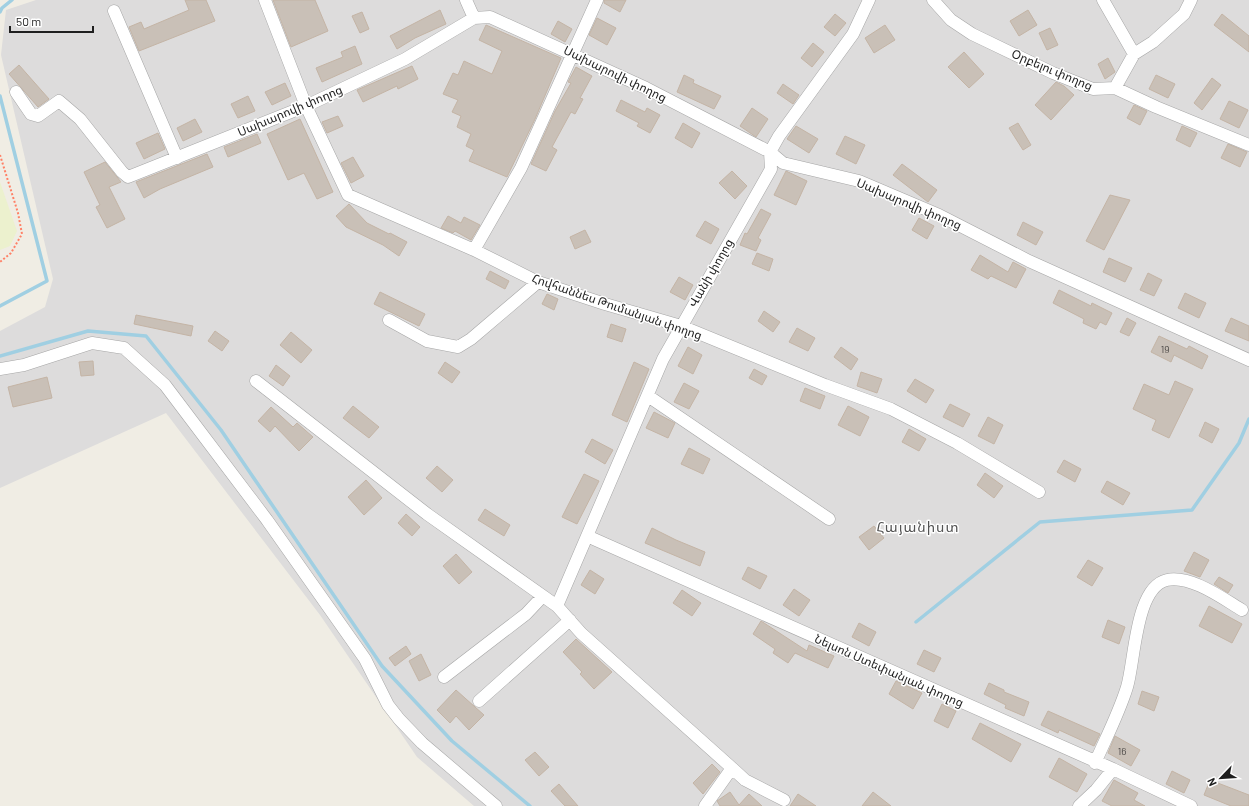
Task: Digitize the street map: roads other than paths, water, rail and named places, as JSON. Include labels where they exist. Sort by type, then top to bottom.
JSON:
[{"type":"street","name":"Հովհաննես Թումանյան փողոց","points":[[265,0],[306,106],[348,195],[474,250],[538,282],[680,326],[818,382],[891,408],[957,443],[1039,492]]},
{"type":"street","points":[[466,0],[474,18]]},
{"type":"street","points":[[474,250],[521,168],[597,0]]},
{"type":"street","name":"Վանի փողոց","points":[[557,606],[663,359],[680,326],[771,169],[770,152],[779,136],[853,34],[869,0]]},
{"type":"street","name":"Օրբելու փողոց","points":[[933,0],[952,20],[972,34],[1053,73],[1093,89],[1115,88],[1156,107],[1249,145]]},
{"type":"street","points":[[1103,0],[1134,54]]},
{"type":"street","points":[[1115,88],[1134,54],[1153,42],[1184,14],[1191,0]]},
{"type":"street","points":[[114,11],[177,158]]},
{"type":"street","name":"Սախարովի փողոց","points":[[16,92],[31,114],[38,116],[59,101],[80,119],[122,172],[128,177],[306,106],[405,59],[474,18],[490,17],[572,53],[646,88],[770,152],[783,163],[859,181],[939,215],[1029,261],[1249,360]]},
{"type":"street","points":[[389,320],[427,340],[458,347],[471,339],[538,282]]},
{"type":"street","points":[[0,369],[24,365],[92,343],[124,348],[165,385],[267,520],[365,659],[388,705],[399,719],[422,743],[496,806]]},
{"type":"street","points":[[256,381],[427,514],[542,597],[557,606],[581,633],[746,780],[784,800]]},
{"type":"street","points":[[648,396],[829,519]]},
{"type":"street","name":"Նելսոն Ստեփանյան փողոց","points":[[587,536],[1095,763],[1113,769],[1191,806]]},
{"type":"street","points":[[1095,763],[1122,702],[1127,685],[1142,610],[1148,594],[1153,588],[1166,580],[1185,581],[1207,588],[1242,610]]},
{"type":"street","points":[[444,677],[526,614],[542,597]]},
{"type":"street","points":[[479,701],[570,620]]},
{"type":"street","points":[[705,806],[732,768]]},
{"type":"street","points":[[1079,806],[1096,790],[1113,769]]},
{"type":"waterway","points":[[0,12],[2,8],[12,0]]},
{"type":"waterway","points":[[0,96],[47,281],[0,306]]},
{"type":"waterway","points":[[0,356],[88,331],[146,336],[221,430],[382,666],[452,741],[530,806]]},
{"type":"waterway","points":[[916,622],[1040,522],[1192,510],[1239,443],[1249,419]]},
{"type":"district","name":"Հայանիստ","points":[[918,527]]}]
